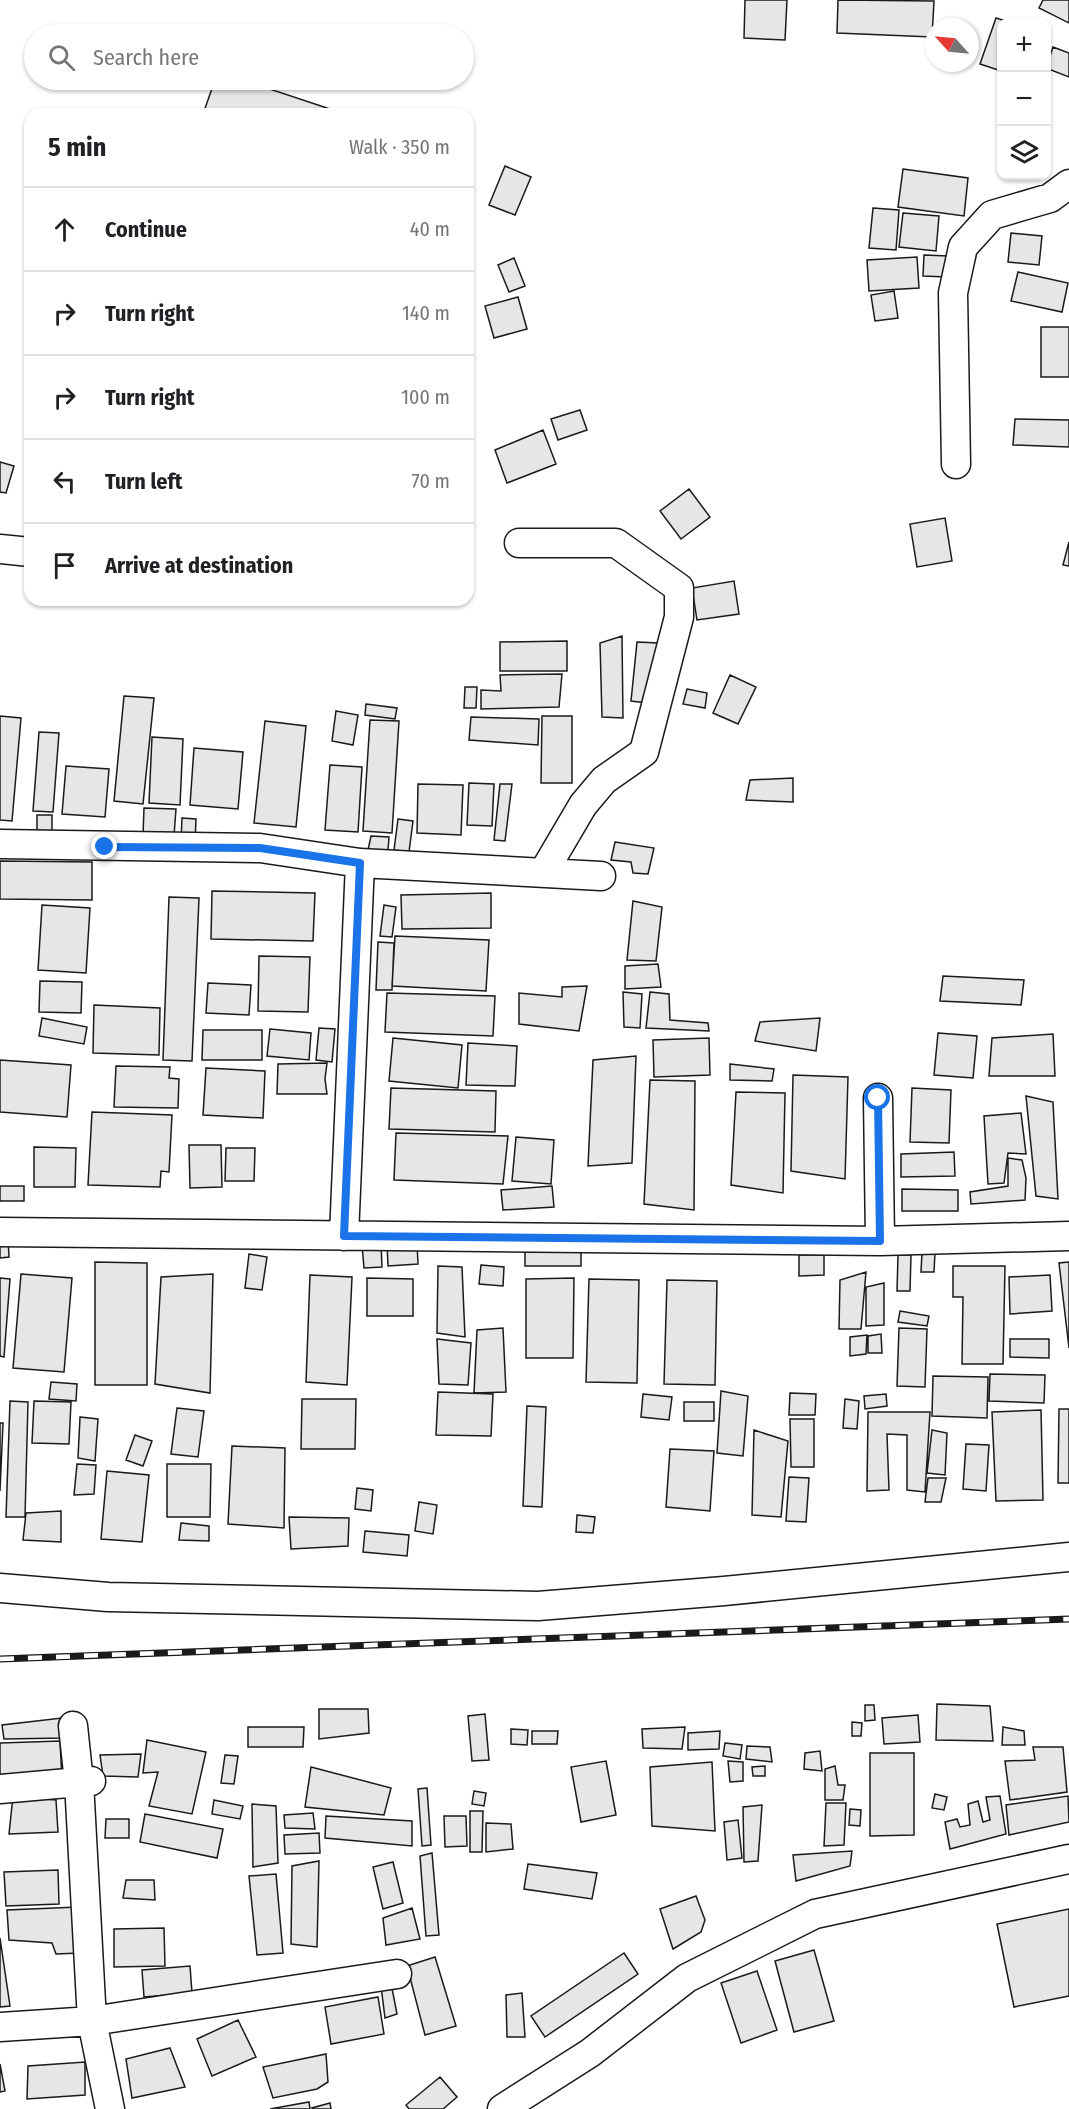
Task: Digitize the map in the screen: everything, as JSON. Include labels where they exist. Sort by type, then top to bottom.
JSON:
[{"type":"street","points":[[956,464],[953,293],[963,247],[992,215],[1050,198],[1069,184]]},
{"type":"street","points":[[519,543],[616,543],[678,588],[679,617],[644,752],[604,780],[583,806],[543,873]]},
{"type":"street","points":[[0,549],[24,551]]},
{"type":"street","points":[[0,844],[260,848],[360,863],[601,876]]},
{"type":"street","points":[[344,1236],[360,863]]},
{"type":"street","points":[[878,1098],[880,1241]]},
{"type":"street","points":[[0,1232],[880,1241],[1069,1236]]},
{"type":"street","points":[[0,1588],[108,1598],[538,1606],[724,1591],[1069,1557]]},
{"type":"street","points":[[73,1726],[85,1782],[92,2021],[110,2109]]},
{"type":"street","points":[[0,1789],[85,1782]]},
{"type":"street","points":[[502,2109],[590,2053],[687,1978],[815,1914],[1069,1859]]},
{"type":"street","points":[[0,2027],[92,2021],[397,1974]]},
{"type":"building","points":[[745,0],[787,0],[785,40],[744,38]]},
{"type":"building","points":[[838,0],[934,1],[933,18],[925,18],[925,37],[837,33]]},
{"type":"building","points":[[1043,0],[1069,0],[1069,23],[1039,8]]},
{"type":"building","points":[[996,18],[997,18],[997,70],[980,64]]},
{"type":"building","points":[[1053,47],[1069,53],[1069,77],[1051,70]]},
{"type":"building","points":[[211,90],[273,90],[327,108],[205,108]]},
{"type":"building","points":[[505,166],[531,177],[515,215],[489,205]]},
{"type":"building","points":[[903,169],[968,178],[964,216],[898,207]]},
{"type":"building","points":[[873,208],[899,210],[896,250],[869,248]]},
{"type":"building","points":[[903,213],[939,216],[936,251],[899,247]]},
{"type":"building","points":[[1011,233],[1042,236],[1039,265],[1008,262]]},
{"type":"building","points":[[924,255],[948,256],[947,277],[923,276]]},
{"type":"building","points":[[917,257],[919,288],[869,291],[867,260]]},
{"type":"building","points":[[514,258],[525,286],[509,292],[498,265]]},
{"type":"building","points":[[1018,272],[1068,283],[1062,312],[1011,301]]},
{"type":"building","points":[[894,291],[898,318],[875,321],[871,295]]},
{"type":"building","points":[[518,297],[527,329],[494,338],[485,306]]},
{"type":"building","points":[[1041,327],[1069,327],[1069,377],[1041,377]]},
{"type":"building","points":[[580,410],[587,430],[558,440],[551,419]]},
{"type":"building","points":[[1015,419],[1069,420],[1069,447],[1013,445]]},
{"type":"building","points":[[543,430],[556,464],[507,483],[495,450]]},
{"type":"building","points":[[0,462],[14,466],[6,493],[0,492]]},
{"type":"building","points":[[689,489],[710,517],[681,539],[660,511]]},
{"type":"building","points":[[945,518],[952,561],[917,567],[910,524]]},
{"type":"building","points":[[1069,542],[1069,566],[1063,565]]},
{"type":"building","points":[[734,581],[739,614],[697,620],[692,588]]},
{"type":"building","points":[[622,636],[623,718],[602,717],[600,643]]},
{"type":"building","points":[[567,641],[567,671],[500,671],[500,642]]},
{"type":"building","points":[[637,642],[658,643],[655,704],[631,701]]},
{"type":"building","points":[[562,674],[559,707],[481,709],[481,690],[501,691],[500,675]]},
{"type":"building","points":[[730,675],[756,687],[738,724],[713,713]]},
{"type":"building","points":[[465,687],[477,687],[476,708],[464,708]]},
{"type":"building","points":[[687,689],[707,693],[705,708],[683,704]]},
{"type":"building","points":[[124,696],[154,698],[143,804],[114,801]]},
{"type":"building","points":[[366,704],[397,708],[395,719],[365,715]]},
{"type":"building","points":[[336,711],[358,715],[353,745],[332,741]]},
{"type":"building","points":[[0,716],[21,718],[12,821],[0,820]]},
{"type":"building","points":[[542,716],[572,716],[572,783],[541,783]]},
{"type":"building","points":[[471,717],[539,719],[538,745],[469,740]]},
{"type":"building","points":[[370,720],[399,721],[392,833],[363,831]]},
{"type":"building","points":[[265,721],[306,726],[296,827],[254,823]]},
{"type":"building","points":[[39,732],[59,733],[53,812],[33,811]]},
{"type":"building","points":[[152,737],[183,739],[180,805],[149,803]]},
{"type":"building","points":[[194,748],[243,752],[238,809],[190,805]]},
{"type":"building","points":[[330,765],[362,767],[358,832],[325,830]]},
{"type":"building","points":[[66,766],[109,769],[105,817],[62,814]]},
{"type":"building","points":[[793,778],[793,802],[746,800],[750,780]]},
{"type":"building","points":[[469,783],[494,784],[492,826],[467,825]]},
{"type":"building","points":[[418,784],[463,785],[461,835],[417,833]]},
{"type":"building","points":[[500,784],[512,784],[505,841],[494,840]]},
{"type":"building","points":[[144,808],[176,809],[174,836],[143,835]]},
{"type":"building","points":[[37,815],[52,815],[52,836],[37,836]]},
{"type":"building","points":[[182,818],[196,819],[195,843],[181,842]]},
{"type":"building","points":[[398,819],[413,821],[409,852],[394,850]]},
{"type":"building","points":[[371,836],[389,837],[388,850],[368,850]]},
{"type":"building","points":[[615,842],[654,848],[648,874],[633,873],[631,862],[611,860]]},
{"type":"building","points":[[0,861],[92,862],[92,900],[0,899]]},
{"type":"building","points":[[212,891],[315,893],[313,941],[211,939]]},
{"type":"building","points":[[491,893],[491,928],[402,929],[401,895]]},
{"type":"building","points":[[169,897],[199,898],[192,1061],[163,1060]]},
{"type":"building","points":[[633,901],[662,907],[656,961],[627,960]]},
{"type":"building","points":[[42,905],[90,908],[86,973],[38,970]]},
{"type":"building","points":[[384,905],[396,907],[392,937],[380,936]]},
{"type":"building","points":[[395,936],[489,940],[486,991],[392,986]]},
{"type":"building","points":[[378,942],[394,943],[392,990],[376,990]]},
{"type":"building","points":[[259,956],[310,957],[308,1012],[258,1011]]},
{"type":"building","points":[[658,964],[661,987],[625,989],[625,966]]},
{"type":"building","points":[[943,976],[1024,980],[1021,1005],[940,1001]]},
{"type":"building","points":[[40,981],[82,982],[81,1013],[39,1012]]},
{"type":"building","points":[[208,983],[251,985],[249,1015],[206,1013]]},
{"type":"building","points":[[587,986],[579,1031],[519,1024],[519,993],[562,997],[562,987]]},
{"type":"building","points":[[623,992],[642,994],[640,1028],[624,1027]]},
{"type":"building","points":[[650,992],[669,994],[670,1020],[708,1023],[709,1031],[646,1028]]},
{"type":"building","points":[[387,993],[495,996],[493,1036],[385,1032]]},
{"type":"building","points":[[94,1005],[160,1008],[159,1055],[93,1053]]},
{"type":"building","points":[[42,1018],[87,1027],[84,1044],[39,1036]]},
{"type":"building","points":[[820,1018],[816,1051],[755,1041],[760,1022]]},
{"type":"building","points":[[319,1028],[335,1029],[332,1062],[316,1060]]},
{"type":"building","points":[[270,1029],[311,1033],[309,1060],[267,1056]]},
{"type":"building","points":[[203,1030],[262,1030],[262,1060],[202,1060]]},
{"type":"building","points":[[938,1033],[977,1036],[973,1078],[934,1075]]},
{"type":"building","points":[[1053,1034],[1055,1076],[989,1076],[992,1038]]},
{"type":"building","points":[[393,1038],[462,1045],[458,1088],[389,1081]]},
{"type":"building","points":[[709,1038],[710,1075],[654,1077],[653,1040]]},
{"type":"building","points":[[468,1043],[517,1046],[515,1086],[466,1085]]},
{"type":"building","points":[[636,1056],[632,1163],[588,1166],[593,1060]]},
{"type":"building","points":[[0,1060],[71,1065],[67,1117],[0,1112]]},
{"type":"building","points":[[327,1063],[325,1079],[327,1094],[277,1094],[278,1064]]},
{"type":"building","points":[[730,1064],[774,1069],[772,1081],[730,1080]]},
{"type":"building","points":[[116,1066],[170,1067],[169,1078],[179,1079],[178,1108],[114,1107]]},
{"type":"building","points":[[206,1068],[265,1071],[263,1118],[203,1115]]},
{"type":"building","points":[[793,1075],[848,1077],[845,1179],[791,1171]]},
{"type":"building","points":[[650,1080],[695,1081],[694,1210],[644,1204]]},
{"type":"building","points":[[391,1088],[496,1091],[495,1132],[389,1129]]},
{"type":"building","points":[[912,1088],[951,1090],[949,1143],[910,1142]]},
{"type":"building","points":[[736,1092],[785,1093],[783,1193],[731,1185]]},
{"type":"building","points":[[1026,1096],[1053,1102],[1058,1199],[1036,1196]]},
{"type":"building","points":[[92,1112],[172,1115],[169,1172],[161,1171],[160,1187],[88,1185]]},
{"type":"building","points":[[1021,1113],[1026,1154],[1008,1153],[1004,1183],[988,1184],[984,1116]]},
{"type":"building","points":[[396,1133],[508,1136],[503,1184],[394,1180]]},
{"type":"building","points":[[516,1137],[554,1140],[551,1184],[512,1181]]},
{"type":"building","points":[[189,1145],[221,1145],[222,1187],[190,1188]]},
{"type":"building","points":[[34,1147],[76,1148],[75,1187],[34,1187]]},
{"type":"building","points":[[226,1148],[255,1148],[254,1181],[225,1181]]},
{"type":"building","points":[[954,1152],[955,1176],[901,1177],[901,1154]]},
{"type":"building","points":[[1008,1158],[1022,1160],[1026,1178],[1025,1200],[971,1204],[970,1192],[1008,1186]]},
{"type":"building","points":[[0,1186],[24,1186],[24,1201],[0,1201]]},
{"type":"building","points":[[552,1186],[554,1207],[503,1210],[501,1190]]},
{"type":"building","points":[[902,1189],[958,1190],[958,1211],[902,1211]]},
{"type":"building","points":[[8,1237],[9,1257],[0,1258],[0,1238]]},
{"type":"building","points":[[381,1243],[382,1267],[364,1268],[362,1245]]},
{"type":"building","points":[[417,1243],[418,1264],[388,1266],[387,1244]]},
{"type":"building","points":[[525,1247],[581,1248],[581,1266],[525,1266]]},
{"type":"building","points":[[922,1252],[935,1252],[934,1272],[921,1272]]},
{"type":"building","points":[[249,1254],[267,1257],[262,1290],[245,1288]]},
{"type":"building","points":[[799,1255],[824,1255],[824,1275],[799,1276]]},
{"type":"building","points":[[898,1255],[911,1255],[910,1291],[897,1291]]},
{"type":"building","points":[[95,1262],[147,1263],[147,1385],[95,1385]]},
{"type":"building","points":[[1069,1262],[1069,1348],[1059,1263]]},
{"type":"building","points":[[481,1265],[504,1267],[503,1286],[479,1284]]},
{"type":"building","points":[[438,1266],[462,1267],[465,1337],[437,1333]]},
{"type":"building","points":[[953,1266],[1005,1266],[1003,1364],[962,1364],[963,1297],[953,1297]]},
{"type":"building","points":[[866,1272],[861,1329],[839,1329],[840,1280]]},
{"type":"building","points":[[21,1274],[72,1278],[64,1372],[13,1368]]},
{"type":"building","points":[[213,1274],[210,1393],[155,1384],[161,1277]]},
{"type":"building","points":[[310,1275],[352,1277],[347,1385],[306,1382]]},
{"type":"building","points":[[1050,1275],[1052,1311],[1010,1314],[1009,1277]]},
{"type":"building","points":[[0,1278],[10,1279],[4,1357],[0,1356]]},
{"type":"building","points":[[367,1278],[413,1279],[413,1316],[367,1316]]},
{"type":"building","points":[[574,1278],[573,1358],[526,1358],[526,1279]]},
{"type":"building","points":[[589,1279],[639,1280],[637,1383],[586,1382]]},
{"type":"building","points":[[667,1280],[717,1281],[715,1385],[664,1384]]},
{"type":"building","points":[[884,1283],[884,1325],[866,1326],[866,1287]]},
{"type":"building","points":[[900,1311],[929,1316],[927,1326],[898,1322]]},
{"type":"building","points":[[503,1328],[506,1392],[474,1393],[477,1330]]},
{"type":"building","points":[[899,1328],[927,1329],[925,1387],[897,1386]]},
{"type":"building","points":[[881,1334],[882,1353],[868,1353],[868,1336]]},
{"type":"building","points":[[867,1335],[866,1354],[850,1356],[850,1337]]},
{"type":"building","points":[[437,1339],[471,1343],[468,1385],[439,1384]]},
{"type":"building","points":[[1010,1339],[1049,1339],[1049,1358],[1010,1357]]},
{"type":"building","points":[[990,1374],[1045,1375],[1044,1403],[989,1401]]},
{"type":"building","points":[[933,1376],[988,1377],[987,1418],[932,1416]]},
{"type":"building","points":[[51,1382],[77,1384],[76,1401],[49,1399]]},
{"type":"building","points":[[721,1391],[748,1396],[743,1456],[717,1453]]},
{"type":"building","points":[[438,1392],[493,1394],[491,1436],[436,1435]]},
{"type":"building","points":[[790,1393],[816,1394],[815,1415],[789,1415]]},
{"type":"building","points":[[643,1394],[672,1397],[669,1420],[641,1417]]},
{"type":"building","points":[[886,1394],[887,1406],[865,1409],[864,1396]]},
{"type":"building","points":[[302,1399],[356,1399],[355,1449],[301,1449]]},
{"type":"building","points":[[845,1399],[859,1401],[857,1429],[843,1428]]},
{"type":"building","points":[[10,1401],[28,1402],[25,1517],[6,1517]]},
{"type":"building","points":[[34,1401],[71,1402],[69,1444],[32,1443]]},
{"type":"building","points":[[684,1402],[714,1402],[714,1421],[684,1421]]},
{"type":"building","points":[[527,1406],[546,1407],[542,1507],[523,1506]]},
{"type":"building","points":[[177,1408],[204,1411],[198,1457],[171,1454]]},
{"type":"building","points":[[1059,1409],[1069,1409],[1069,1483],[1058,1483]]},
{"type":"building","points":[[1041,1410],[1043,1500],[996,1501],[992,1412]]},
{"type":"building","points":[[868,1412],[930,1412],[925,1492],[907,1490],[907,1435],[887,1434],[889,1490],[867,1491]]},
{"type":"building","points":[[80,1417],[98,1419],[95,1461],[78,1458]]},
{"type":"building","points":[[790,1419],[814,1419],[814,1467],[791,1467]]},
{"type":"building","points":[[0,1423],[3,1423],[0,1491]]},
{"type":"building","points":[[754,1430],[788,1441],[781,1517],[752,1515]]},
{"type":"building","points":[[932,1430],[947,1433],[945,1475],[927,1473]]},
{"type":"building","points":[[135,1435],[152,1441],[143,1466],[126,1460]]},
{"type":"building","points":[[966,1444],[989,1445],[986,1491],[963,1489]]},
{"type":"building","points":[[232,1446],[285,1448],[284,1528],[228,1524]]},
{"type":"building","points":[[670,1449],[714,1451],[710,1511],[666,1507]]},
{"type":"building","points":[[77,1464],[96,1465],[94,1494],[74,1495]]},
{"type":"building","points":[[167,1464],[211,1464],[210,1517],[167,1517]]},
{"type":"building","points":[[107,1471],[149,1475],[142,1542],[101,1539]]},
{"type":"building","points":[[789,1477],[809,1478],[806,1522],[786,1521]]},
{"type":"building","points":[[928,1478],[946,1478],[941,1502],[925,1502]]},
{"type":"building","points":[[357,1488],[373,1490],[371,1511],[355,1509]]},
{"type":"building","points":[[419,1502],[437,1505],[433,1534],[415,1531]]},
{"type":"building","points":[[61,1511],[61,1542],[23,1540],[26,1513]]},
{"type":"building","points":[[577,1515],[595,1517],[593,1533],[576,1532]]},
{"type":"building","points":[[289,1517],[349,1518],[348,1546],[291,1549]]},
{"type":"building","points":[[181,1523],[209,1526],[209,1541],[179,1540]]},
{"type":"building","points":[[365,1531],[409,1535],[407,1556],[363,1552]]},
{"type":"building","points":[[937,1704],[990,1706],[993,1741],[936,1740]]},
{"type":"building","points":[[865,1705],[874,1705],[875,1720],[865,1721]]},
{"type":"building","points":[[319,1709],[368,1709],[369,1733],[319,1739]]},
{"type":"building","points":[[485,1714],[489,1760],[472,1761],[468,1716]]},
{"type":"building","points":[[918,1715],[920,1742],[884,1744],[882,1718]]},
{"type":"building","points":[[62,1718],[64,1738],[4,1739],[2,1725]]},
{"type":"building","points":[[852,1722],[862,1723],[861,1736],[852,1736]]},
{"type":"building","points":[[248,1727],[304,1727],[303,1747],[248,1747]]},
{"type":"building","points":[[685,1727],[682,1749],[643,1748],[642,1729]]},
{"type":"building","points":[[1003,1727],[1024,1731],[1025,1745],[1002,1745]]},
{"type":"building","points":[[511,1729],[528,1730],[527,1745],[511,1744]]},
{"type":"building","points":[[532,1731],[558,1731],[557,1744],[532,1744]]},
{"type":"building","points":[[720,1731],[719,1749],[688,1750],[688,1733]]},
{"type":"building","points":[[147,1740],[206,1752],[192,1814],[149,1806],[158,1772],[143,1773]]},
{"type":"building","points":[[60,1741],[62,1779],[0,1781],[0,1743]]},
{"type":"building","points":[[725,1743],[742,1745],[740,1759],[723,1756]]},
{"type":"building","points":[[747,1746],[770,1747],[772,1762],[746,1759]]},
{"type":"building","points":[[1033,1747],[1063,1747],[1067,1792],[1010,1800],[1005,1761],[1035,1760]]},
{"type":"building","points":[[820,1751],[822,1771],[804,1769],[805,1753]]},
{"type":"building","points":[[870,1753],[914,1753],[914,1835],[870,1836]]},
{"type":"building","points":[[141,1754],[138,1777],[103,1776],[100,1755]]},
{"type":"building","points":[[225,1755],[238,1756],[234,1784],[221,1783]]},
{"type":"building","points":[[606,1761],[616,1815],[581,1822],[571,1767]]},
{"type":"building","points":[[728,1761],[743,1762],[743,1781],[730,1782]]},
{"type":"building","points":[[712,1762],[715,1831],[652,1826],[650,1767]]},
{"type":"building","points":[[765,1766],[765,1776],[753,1776],[752,1767]]},
{"type":"building","points":[[835,1766],[838,1785],[845,1785],[843,1800],[825,1800],[825,1769]]},
{"type":"building","points":[[311,1767],[391,1788],[384,1815],[305,1807]]},
{"type":"building","points":[[427,1788],[431,1845],[422,1846],[418,1789]]},
{"type":"building","points":[[474,1791],[486,1793],[484,1806],[472,1804]]},
{"type":"building","points":[[935,1794],[947,1797],[944,1810],[932,1808]]},
{"type":"building","points":[[13,1796],[56,1800],[58,1832],[9,1834]]},
{"type":"building","points":[[1000,1796],[1006,1834],[950,1849],[945,1822],[957,1819],[960,1827],[970,1825],[968,1804],[978,1801],[983,1822],[990,1820],[986,1797]]},
{"type":"building","points":[[1068,1796],[1069,1822],[1009,1835],[1006,1805]]},
{"type":"building","points":[[214,1800],[243,1806],[240,1819],[212,1814]]},
{"type":"building","points":[[826,1803],[846,1803],[844,1845],[824,1846]]},
{"type":"building","points":[[252,1804],[276,1806],[278,1863],[253,1867]]},
{"type":"building","points":[[762,1805],[758,1861],[744,1862],[743,1807]]},
{"type":"building","points":[[850,1809],[861,1810],[860,1826],[849,1825]]},
{"type":"building","points":[[470,1811],[483,1811],[482,1852],[470,1852]]},
{"type":"building","points":[[313,1813],[315,1829],[285,1828],[284,1815]]},
{"type":"building","points":[[145,1814],[223,1829],[217,1858],[140,1842]]},
{"type":"building","points":[[326,1816],[412,1821],[412,1846],[325,1838]]},
{"type":"building","points":[[444,1816],[466,1816],[467,1846],[445,1847]]},
{"type":"building","points":[[106,1819],[129,1819],[129,1838],[105,1838]]},
{"type":"building","points":[[738,1820],[742,1858],[727,1860],[724,1822]]},
{"type":"building","points":[[486,1823],[511,1824],[513,1849],[486,1852]]},
{"type":"building","points":[[319,1833],[320,1853],[285,1854],[284,1835]]},
{"type":"building","points":[[852,1851],[850,1866],[796,1881],[793,1855]]},
{"type":"building","points":[[432,1853],[439,1935],[426,1936],[420,1856]]},
{"type":"building","points":[[319,1861],[317,1947],[291,1944],[292,1866]]},
{"type":"building","points":[[393,1862],[403,1903],[383,1909],[373,1867]]},
{"type":"building","points":[[528,1864],[597,1873],[592,1899],[524,1889]]},
{"type":"building","points":[[58,1870],[59,1904],[6,1906],[4,1872]]},
{"type":"building","points":[[276,1874],[283,1953],[257,1955],[249,1876]]},
{"type":"building","points":[[126,1880],[154,1880],[155,1900],[123,1898]]},
{"type":"building","points":[[696,1896],[705,1920],[701,1932],[673,1949],[660,1909]]},
{"type":"building","points":[[78,1907],[80,1953],[56,1954],[52,1943],[9,1940],[7,1910]]},
{"type":"building","points":[[412,1908],[420,1939],[386,1945],[383,1918]]},
{"type":"building","points":[[1069,1909],[1069,1996],[1014,2007],[997,1924]]},
{"type":"building","points":[[164,1928],[165,1966],[114,1967],[114,1929]]},
{"type":"building","points":[[0,1938],[10,2006],[0,2007]]},
{"type":"building","points":[[814,1950],[834,2021],[794,2032],[775,1961]]},
{"type":"building","points":[[624,1953],[638,1974],[545,2037],[531,2016]]},
{"type":"building","points":[[435,1957],[456,2026],[425,2035],[407,1966]]},
{"type":"building","points":[[190,1966],[192,1993],[144,1997],[142,1970]]},
{"type":"building","points":[[757,1971],[777,2030],[741,2043],[721,1983]]},
{"type":"building","points":[[391,1983],[397,2014],[385,2018],[381,1986]]},
{"type":"building","points":[[522,1993],[525,2037],[507,2037],[506,1995]]},
{"type":"building","points":[[378,1997],[384,2034],[331,2044],[325,2007]]},
{"type":"building","points":[[238,2020],[256,2057],[212,2076],[197,2039]]},
{"type":"building","points":[[170,2048],[185,2087],[132,2098],[126,2059]]},
{"type":"building","points":[[326,2054],[328,2082],[317,2089],[273,2098],[263,2067]]},
{"type":"building","points":[[85,2062],[85,2095],[27,2099],[28,2066]]},
{"type":"building","points":[[0,2064],[5,2091],[0,2092]]},
{"type":"building","points":[[440,2077],[457,2097],[443,2109],[409,2109],[406,2105]]},
{"type":"building","points":[[309,2102],[310,2109],[270,2109]]},
{"type":"building","points":[[330,2103],[331,2109],[312,2108]]},
{"type":"railway","points":[[0,1659],[1069,1619]]},
{"type":"route","points":[[105,847],[260,848],[360,863],[344,1236],[880,1241],[878,1098]]}]
